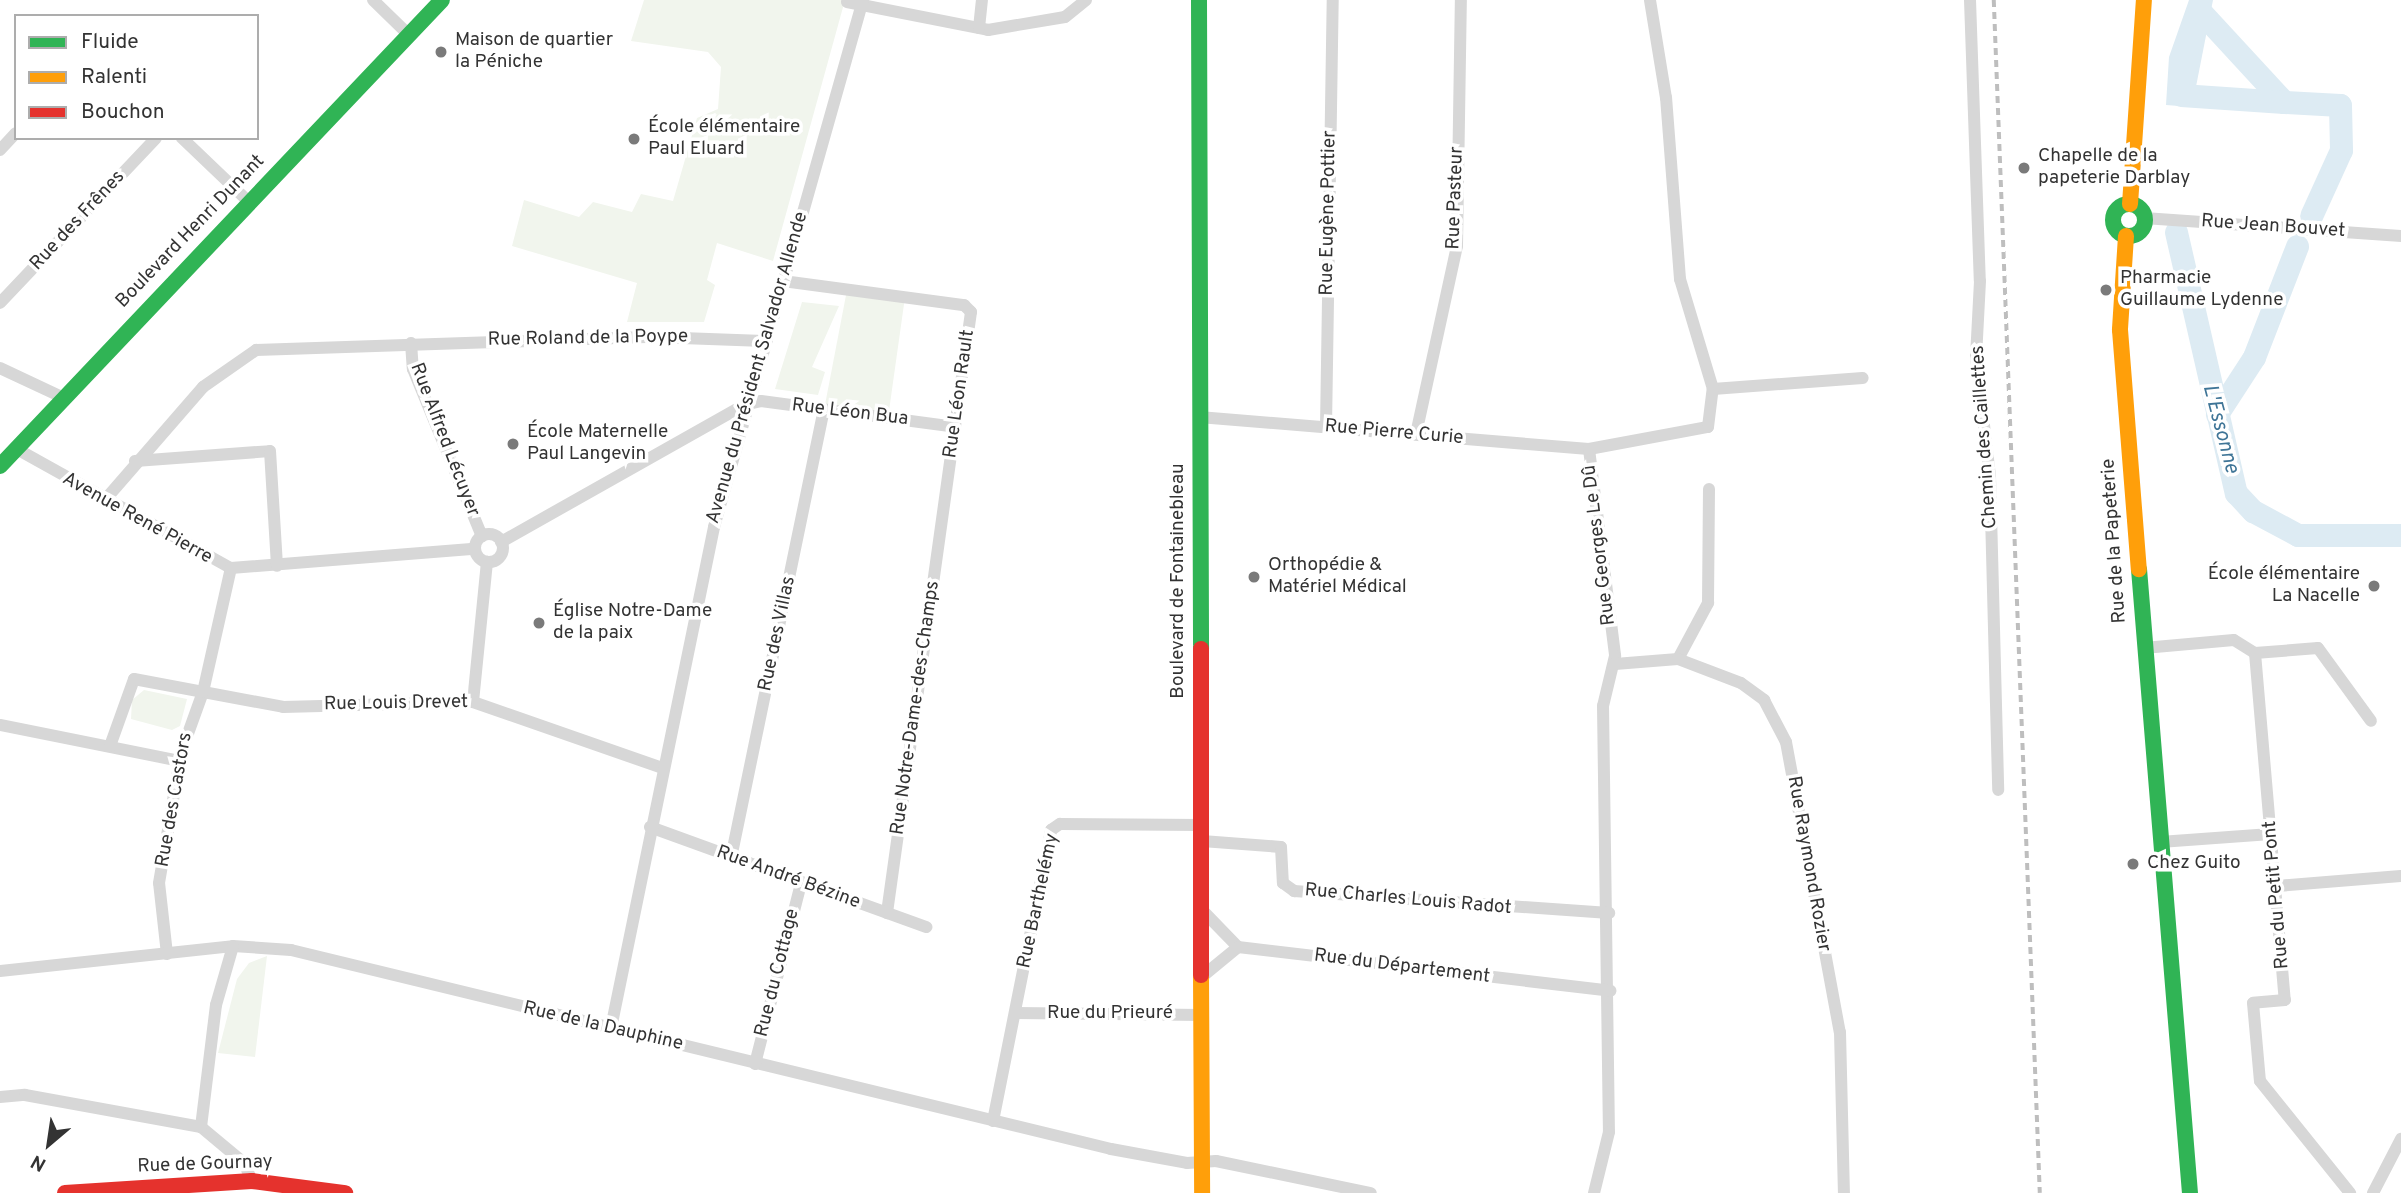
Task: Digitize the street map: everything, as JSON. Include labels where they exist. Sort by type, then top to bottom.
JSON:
[{"type":"street","points":[[373,0],[409,35]]},
{"type":"street","name":"Boulevard Henri Dunant","points":[[0,466],[62,397],[442,0]]},
{"type":"street","points":[[979,28],[982,0]]},
{"type":"street","points":[[847,2],[979,28],[1065,17],[1086,0]]},
{"type":"street","name":"Boulevard de Fontainebleau","points":[[1199,0],[1199,417],[1204,975],[1202,1193]]},
{"type":"street","name":"Rue Eugène Pottier","points":[[1326,427],[1333,0]]},
{"type":"street","name":"Rue Pasteur","points":[[1416,434],[1457,246],[1461,0]]},
{"type":"street","name":"Rue Georges Le Dû","points":[[1594,1193],[1609,1132],[1609,913],[1603,706],[1615,664],[1589,449],[1704,431],[1712,420],[1713,389],[1680,279],[1666,98],[1650,0]]},
{"type":"street","name":"Chemin des Caillettes","points":[[1970,0],[1980,281],[1976,357],[1990,476],[1998,790]]},
{"type":"street","points":[[2126,236],[2141,230],[2152,219],[2130,204],[2144,0]]},
{"type":"street","name":"Avenue du Président Salvador Allende","points":[[611,1028],[650,827],[744,405],[783,281],[862,3]]},
{"type":"street","points":[[0,150],[14,135]]},
{"type":"street","name":"Rue des Frênes","points":[[0,303],[154,140]]},
{"type":"street","points":[[184,140],[249,202]]},
{"type":"street","name":"Rue de la Papeterie","points":[[2130,204],[2119,207],[2113,221],[2126,236],[2120,330],[2190,1193]]},
{"type":"street","name":"Rue Jean Bouvet","points":[[2152,219],[2401,236]]},
{"type":"street","name":"Rue Léon Rault","points":[[783,281],[969,307],[956,427],[944,502]]},
{"type":"street","name":"Rue Roland de la Poype","points":[[104,501],[135,461],[203,387],[246,353],[411,343],[740,336],[765,341]]},
{"type":"street","name":"Rue Alfred Lécuyer","points":[[411,343],[413,369],[482,536]]},
{"type":"street","points":[[0,368],[62,397]]},
{"type":"street","points":[[1713,389],[1863,378]]},
{"type":"street","points":[[487,562],[474,550],[482,536],[502,542],[744,405]]},
{"type":"street","name":"Rue Léon Bua","points":[[744,405],[824,410],[956,427]]},
{"type":"street","name":"Rue des Villas","points":[[731,858],[824,410]]},
{"type":"street","name":"Rue Pierre Curie","points":[[1199,417],[1589,449]]},
{"type":"street","name":"Avenue René Pierre","points":[[15,448],[104,501],[231,568],[474,550]]},
{"type":"street","points":[[135,461],[270,451],[277,566]]},
{"type":"street","points":[[1678,659],[1708,603],[1709,489]]},
{"type":"street","name":"Rue Notre-Dame-des-Champs","points":[[887,913],[944,502]]},
{"type":"street","points":[[487,562],[499,558],[502,542]]},
{"type":"street","points":[[473,702],[487,562]]},
{"type":"street","name":"Rue des Castors","points":[[166,954],[159,883],[180,761],[203,692],[231,568]]},
{"type":"street","points":[[2144,648],[2234,640],[2255,653],[2318,648],[2371,722]]},
{"type":"street","name":"Rue du Petit Pont","points":[[2255,653],[2285,1000],[2253,1003],[2262,1088],[2350,1193]]},
{"type":"street","name":"Rue Raymond Rozier","points":[[1615,664],[1678,659],[1754,691],[1786,741],[1840,1032],[1843,1193]]},
{"type":"street","name":"Rue Louis Drevet","points":[[110,746],[130,679],[283,707],[473,702],[663,768]]},
{"type":"street","points":[[0,725],[180,761]]},
{"type":"street","name":"Rue Barthelémy","points":[[993,1121],[1054,826],[1202,833]]},
{"type":"street","name":"Rue André Bézine","points":[[650,827],[926,927]]},
{"type":"street","name":"Rue Charles Louis Radot","points":[[1202,833],[1281,847],[1283,883],[1290,890],[1609,913]]},
{"type":"street","points":[[2160,842],[2272,834]]},
{"type":"street","name":"Rue de la Papeterie","points":[[2160,842],[2172,1111],[2183,1193]]},
{"type":"street","points":[[2277,886],[2401,876]]},
{"type":"street","name":"Rue du Cottage","points":[[755,1064],[801,883]]},
{"type":"street","points":[[1203,911],[1238,947],[1204,975]]},
{"type":"street","points":[[201,1127],[216,1005],[233,946]]},
{"type":"street","name":"Rue de la Dauphine","points":[[0,971],[233,946],[333,959],[993,1121],[1201,1163],[1371,1193]]},
{"type":"street","name":"Rue du Département","points":[[1238,947],[1610,990]]},
{"type":"street","name":"Rue du Prieuré","points":[[1016,1013],[1203,1015]]},
{"type":"street","points":[[0,1097],[24,1095],[201,1127],[244,1163],[252,1181]]},
{"type":"street","points":[[2373,1193],[2401,1139]]},
{"type":"street","name":"Rue de Gournay","points":[[65,1193],[173,1189],[252,1181],[345,1193]]},
{"type":"shaded area","points":[[644,0],[845,0],[773,261],[717,243],[707,280],[715,285],[704,322],[627,322],[637,283],[512,246],[524,200],[579,217],[593,202],[632,212],[641,194],[673,201],[697,118],[718,109],[721,67],[708,52],[631,41]]},
{"type":"shaded area","points":[[2189,0],[2213,0],[2192,107],[2166,105],[2169,57]]},
{"type":"shaded area","points":[[847,290],[905,297],[888,418],[824,410]]},
{"type":"shaded area","points":[[802,302],[839,306],[812,367],[825,372],[818,395],[775,389]]},
{"type":"shaded area","points":[[144,690],[187,699],[180,726],[172,730],[131,719],[132,700]]},
{"type":"shaded area","points":[[267,956],[255,1057],[218,1053],[237,979],[249,963]]},
{"type":"waterway","points":[[2199,10],[2284,102],[2340,105],[2341,150],[2311,216]]},
{"type":"waterway","points":[[2181,95],[2284,102]]},
{"type":"waterway","name":"L'Essonne","points":[[2176,232],[2236,493],[2253,511],[2298,535],[2401,535]]},
{"type":"waterway","points":[[2217,414],[2254,357],[2297,246]]},
{"type":"railway","points":[[1994,0],[2040,1193]]},
{"type":"traffic: fast","points":[[0,466],[442,0]]},
{"type":"traffic: fast","points":[[1199,0],[1201,649]]},
{"type":"traffic: fast","points":[[2129,204],[2140,209],[2145,220],[2140,231],[2129,236],[2118,231],[2113,220],[2118,209],[2129,204]]},
{"type":"traffic: fast","points":[[2139,569],[2190,1193]]},
{"type":"traffic: slow","points":[[2130,204],[2144,0]]},
{"type":"traffic: slow","points":[[2126,236],[2120,330],[2139,569]]},
{"type":"traffic: slow","points":[[1201,975],[1202,1193]]},
{"type":"traffic: jam","points":[[1201,649],[1201,975]]},
{"type":"traffic: jam","points":[[65,1193],[252,1181],[345,1193]]},
{"type":"place","name":"Maison de quartier la Péniche","points":[[441,52]]},
{"type":"place","name":"École élémentaire Paul Eluard","points":[[634,139]]},
{"type":"place","name":"Chapelle de la papeterie Darblay","points":[[2024,168]]},
{"type":"place","name":"Pharmacie Guillaume Lydenne","points":[[2106,290]]},
{"type":"place","name":"École Maternelle Paul Langevin","points":[[513,444]]},
{"type":"place","name":"Orthopédie & Matériel Médical","points":[[1254,577]]},
{"type":"place","name":"École élémentaire La Nacelle","points":[[2374,586]]},
{"type":"place","name":"Église Notre-Dame de la paix","points":[[539,623]]},
{"type":"place","name":"Chez Guito","points":[[2133,864]]}]
